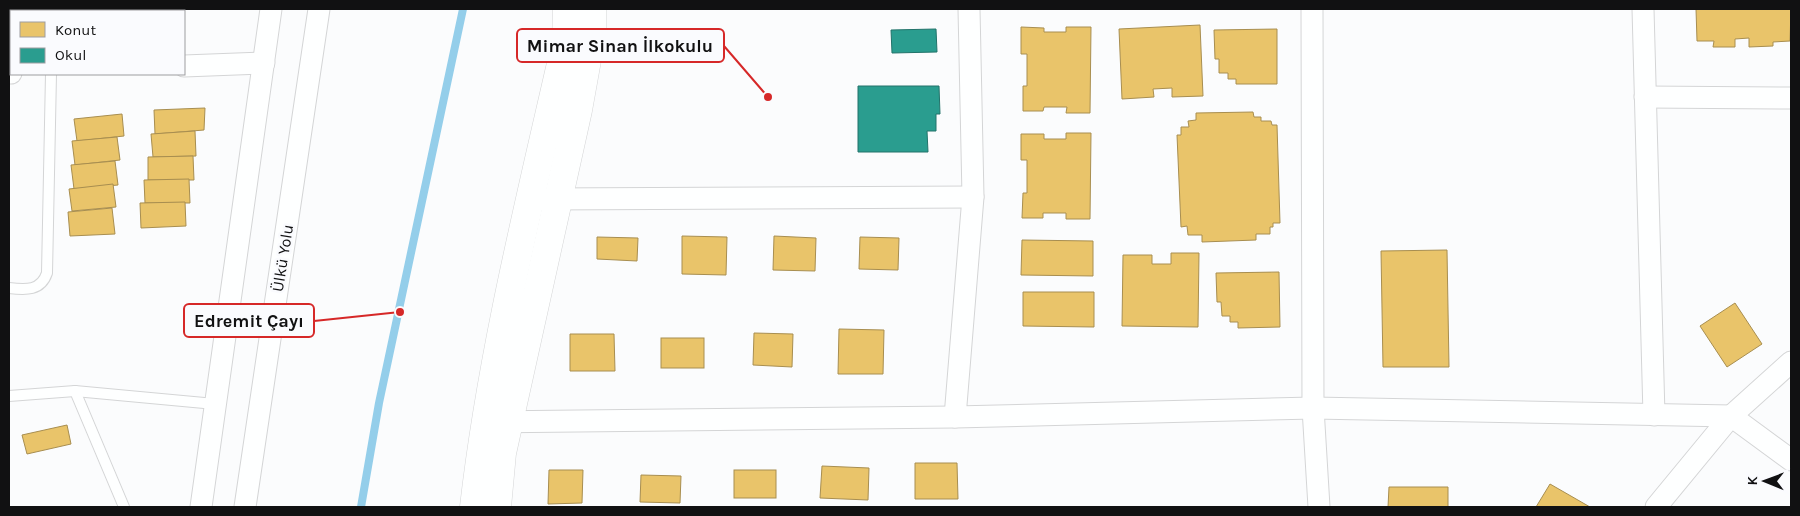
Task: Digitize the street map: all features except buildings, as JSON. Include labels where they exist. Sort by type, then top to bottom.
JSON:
[{"type":"street","points":[[200,507],[271,9]]},
{"type":"street","name":"Ülkü Yolu","points":[[245,507],[319,9]]},
{"type":"street","points":[[497,507],[502,453],[497,422],[530,200],[566,42],[567,9]]},
{"type":"street","points":[[474,507],[558,199],[587,62],[592,32],[592,9]]},
{"type":"street","points":[[955,417],[973,197],[969,9]]},
{"type":"street","points":[[1312,9],[1313,408],[1318,507]]},
{"type":"street","points":[[1643,9],[1654,415]]},
{"type":"street","points":[[185,66],[264,63]]},
{"type":"street","points":[[1645,96],[1791,98]]},
{"type":"street","points":[[530,200],[973,197]]},
{"type":"street","points":[[1656,507],[1731,416],[1791,362]]},
{"type":"street","points":[[497,422],[955,417],[1313,408],[1731,416],[1791,460]]},
{"type":"lane","points":[[9,288],[34,288],[41,284],[48,273],[50,75]]},
{"type":"lane","points":[[74,391],[124,507]]},
{"type":"lane","points":[[9,396],[74,391],[215,404]]},
{"type":"waterway","points":[[361,507],[379,403],[463,9]]},
{"type":"place","name":"Mimar Sinan İlkokulu","points":[[768,97]]},
{"type":"place","name":"Edremit Çayı","points":[[400,312]]}]
